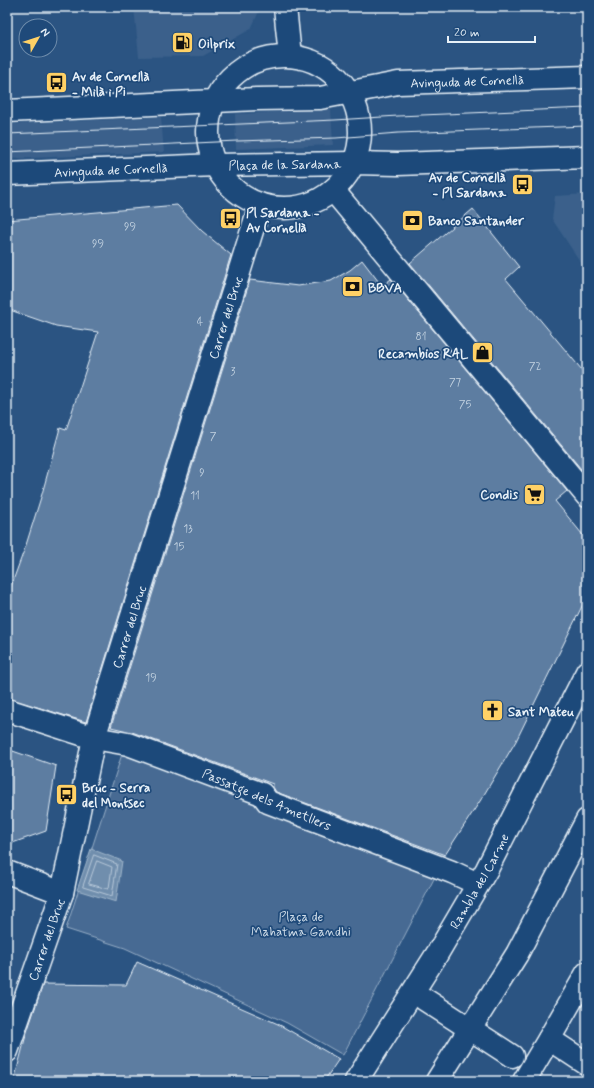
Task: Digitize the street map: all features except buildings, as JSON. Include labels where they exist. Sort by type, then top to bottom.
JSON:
[{"type":"street","points":[[285,7],[290,56]]},
{"type":"street","name":"Plaça de la Sardana","points":[[290,56],[324,67],[349,92],[358,115],[360,139],[354,163],[345,179],[333,190],[297,208],[260,205],[234,190],[215,165],[208,144],[208,122],[214,101],[234,75],[244,66],[266,57],[290,56]]},
{"type":"street","name":"Avinguda de Cornellà","points":[[349,92],[398,83],[587,76]]},
{"type":"street","points":[[7,111],[257,99],[320,98],[349,92]]},
{"type":"street","points":[[354,163],[398,164],[587,157]]},
{"type":"street","name":"Plaça de la Sardana","points":[[215,165],[354,163]]},
{"type":"street","name":"Avinguda de Cornellà","points":[[7,174],[215,165]]},
{"type":"street","points":[[333,190],[587,496]]},
{"type":"street","name":"Carrer del Bruc","points":[[7,1051],[62,893],[94,738],[260,205]]},
{"type":"street","name":"Rambla del Carme","points":[[356,1081],[437,954],[478,884],[587,672]]},
{"type":"street","name":"Passatge dels Ametllers","points":[[7,710],[94,738],[128,744],[262,794],[268,802],[452,872],[478,884]]},
{"type":"street","points":[[437,1081],[517,954],[587,820]]},
{"type":"street","points":[[7,872],[62,893]]},
{"type":"street","points":[[524,1081],[587,973]]},
{"type":"street","points":[[424,999],[512,1056]]},
{"type":"street","points":[[549,1040],[587,1064]]},
{"type":"shaded area","name":"Oilprix","points":[[134,7],[261,7],[251,29],[203,56],[139,57]]},
{"type":"shaded area","points":[[331,109],[333,145],[236,149],[235,114]]},
{"type":"shaded area","points":[[161,117],[164,152],[7,159],[7,124]]},
{"type":"shaded area","points":[[587,194],[587,272],[552,219],[555,196]]},
{"type":"green space","name":"Plaça de Mahatma Gandhi","points":[[122,754],[258,799],[437,873],[343,1055],[287,1023],[125,948],[66,929]]},
{"type":"water","points":[[91,849],[122,861],[116,902],[77,890]]},
{"type":"tram line","points":[[7,134],[587,108]]},
{"type":"tram line","points":[[7,152],[237,141],[336,138],[398,133],[587,126]]},
{"type":"place","name":"Oilprix","points":[[182,43]]},
{"type":"place","name":"Av de Cornellà - Milà i Pi","points":[[56,83]]},
{"type":"place","name":"Av de Cornellà - Pl Sardana","points":[[522,184]]},
{"type":"place","name":"Pl Sardana - Av Cornellà","points":[[230,219]]},
{"type":"place","name":"Banco Santander","points":[[412,220]]},
{"type":"place","name":"BBVA","points":[[352,287]]},
{"type":"place","name":"Recambios RAL","points":[[483,353]]},
{"type":"place","name":"Condis","points":[[534,494]]},
{"type":"place","name":"Sant Mateu","points":[[492,711]]},
{"type":"place","name":"Bruc - Serra del Montsec","points":[[67,794]]}]
